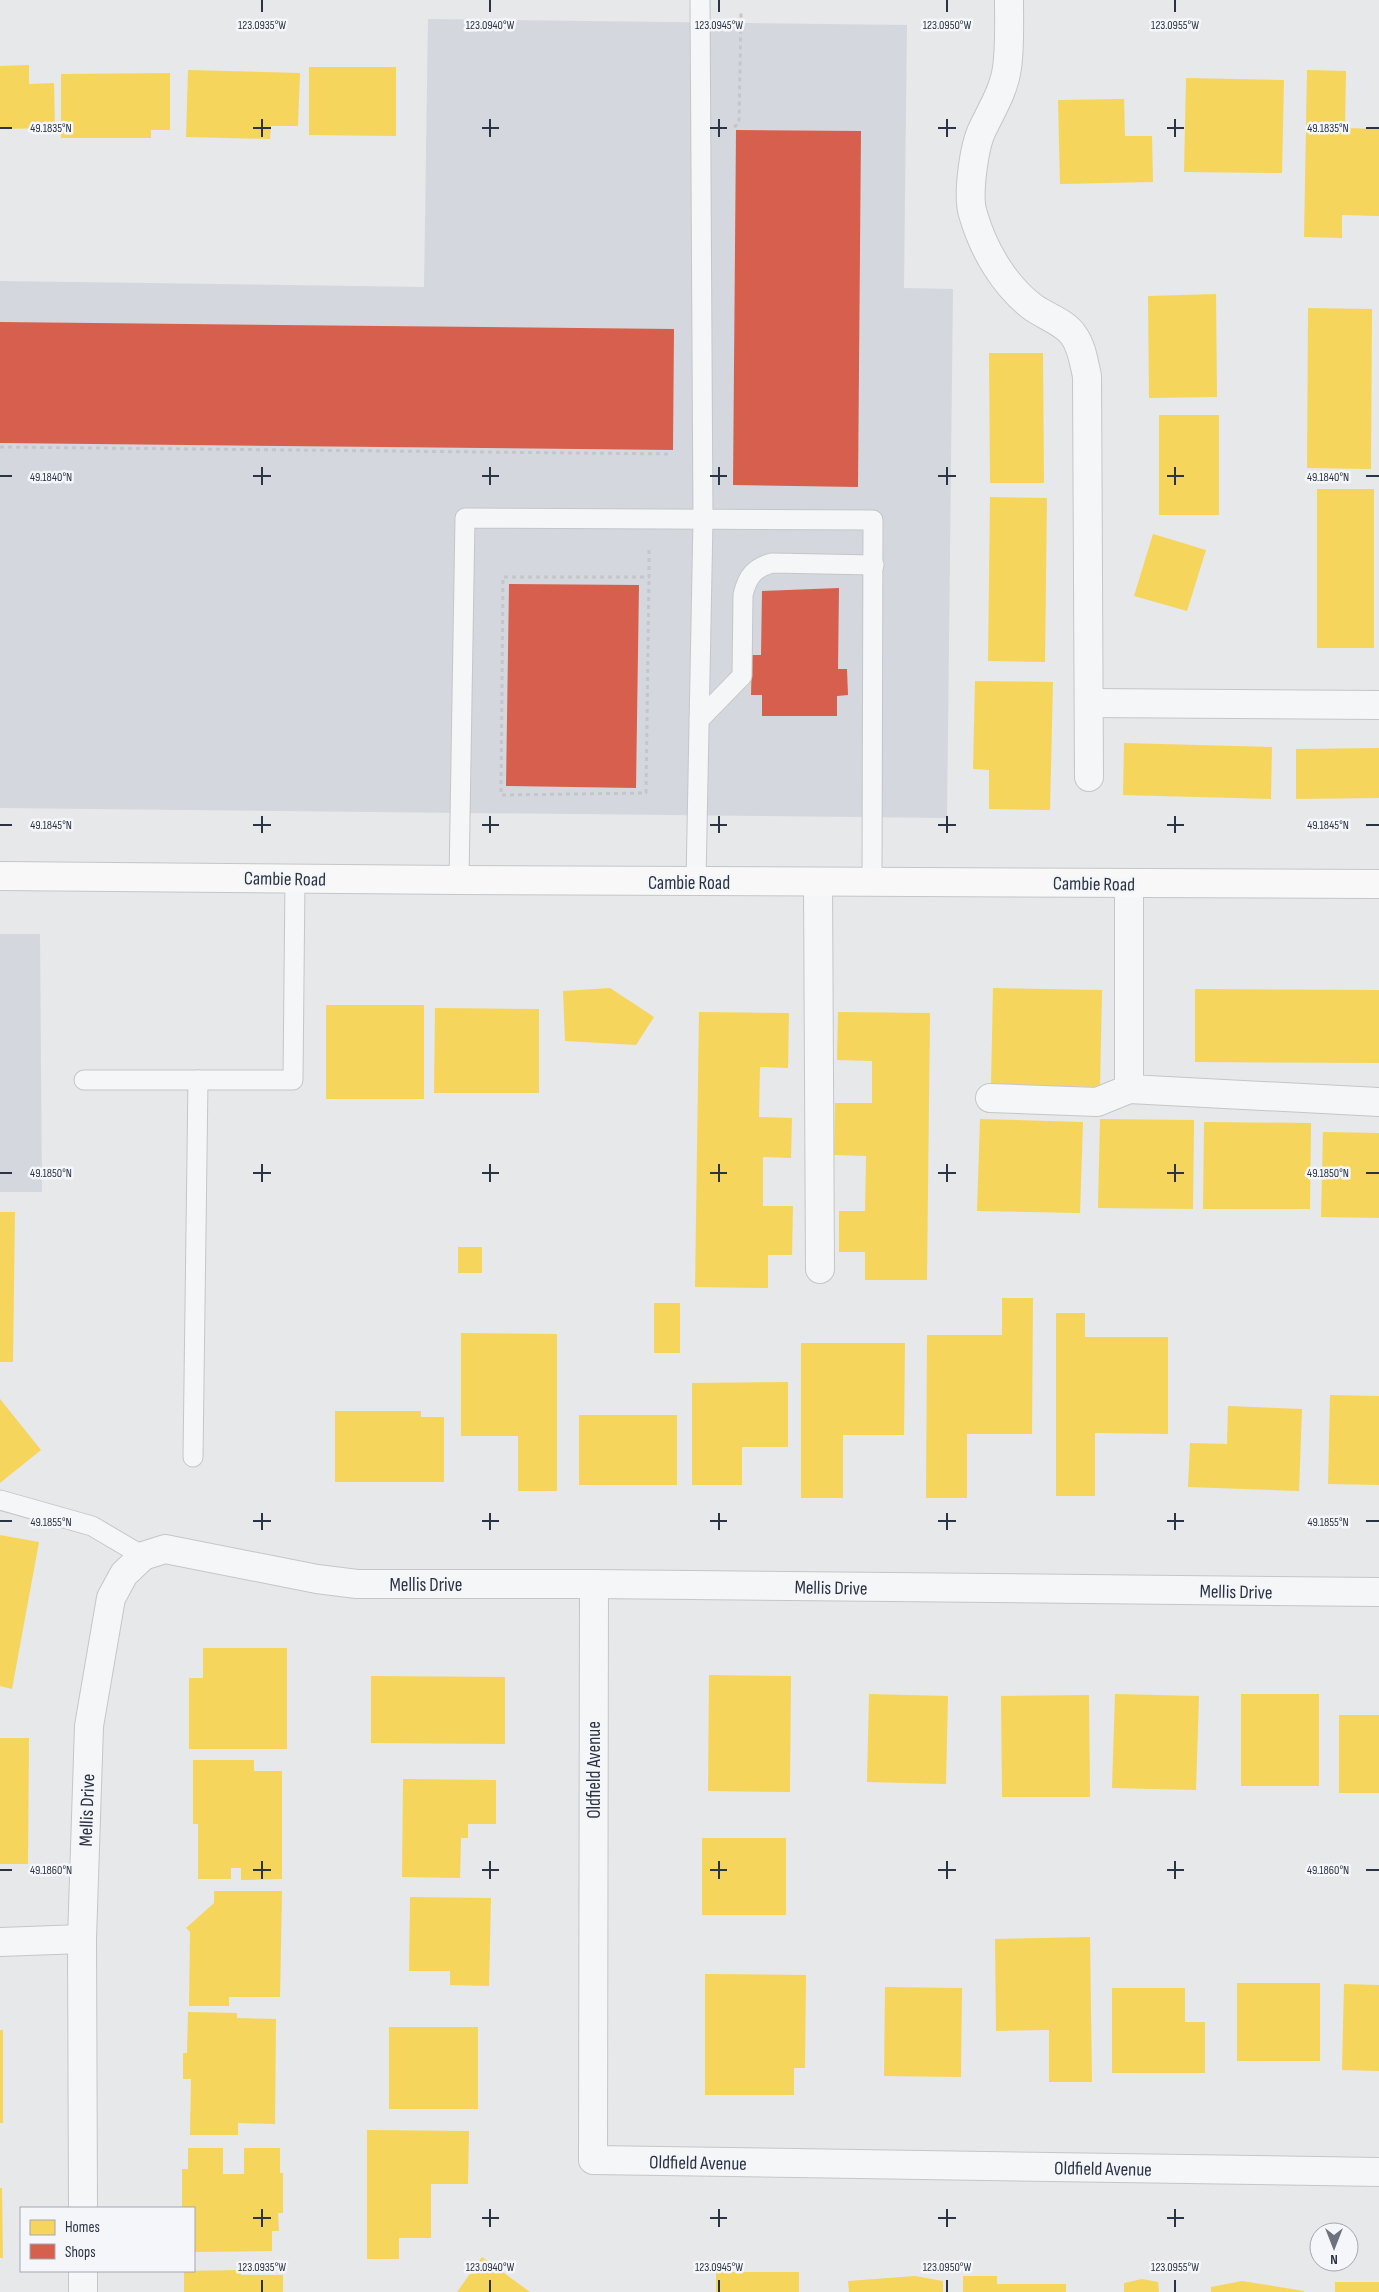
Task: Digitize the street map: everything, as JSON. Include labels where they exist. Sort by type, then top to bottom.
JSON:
[{"type":"main road","name":"Cambie Road","points":[[0,876],[696,882],[872,881],[1379,884]]},
{"type":"street","points":[[1008,0],[1007,69],[996,103],[982,129],[977,145],[972,172],[972,212],[981,237],[1000,272],[1032,306],[1065,326],[1074,336],[1087,376],[1089,777]]},
{"type":"street","points":[[1089,703],[1379,705]]},
{"type":"street","points":[[818,882],[820,1269]]},
{"type":"street","points":[[1129,884],[1129,1089]]},
{"type":"street","points":[[990,1098],[1097,1102],[1129,1089],[1379,1102]]},
{"type":"street","name":"Mellis Drive","points":[[83,2207],[82,1940],[89,1726],[111,1598],[124,1574],[143,1556],[165,1549],[317,1579],[357,1584],[594,1584],[1379,1592]]},
{"type":"street","name":"Oldfield Avenue","points":[[594,1584],[593,2160],[1379,2172]]},
{"type":"street","points":[[0,1942],[82,1940]]},
{"type":"street","points":[[83,2272],[83,2292]]},
{"type":"lane","points":[[696,882],[703,520],[700,0]]},
{"type":"lane","points":[[459,880],[465,518],[874,520],[872,881]]},
{"type":"lane","points":[[699,720],[742,676],[743,595],[752,574],[760,567],[772,563],[874,565]]},
{"type":"lane","points":[[84,1080],[292,1080],[295,878]]},
{"type":"lane","points":[[192,1457],[198,1080]]},
{"type":"lane","points":[[0,1500],[92,1526],[143,1556]]},
{"type":"path","points":[[0,447],[679,454]]},
{"type":"path","points":[[649,577],[503,577],[501,795],[646,793],[649,577],[649,547],[656,519]]},
{"type":"shaded area","points":[[428,19],[907,25],[904,288],[953,289],[947,818],[0,808],[0,281],[424,287]]},
{"type":"shaded area","points":[[0,934],[40,934],[42,1192],[0,1192]]},
{"type":"building: Homes","points":[[29,65],[29,84],[54,83],[55,128],[0,129],[0,66]]},
{"type":"building: Homes","points":[[309,67],[396,67],[396,136],[309,135]]},
{"type":"building: Homes","points":[[188,70],[300,73],[298,126],[271,126],[270,139],[186,137]]},
{"type":"building: Homes","points":[[1307,70],[1346,71],[1345,128],[1379,129],[1379,216],[1342,215],[1342,238],[1304,237]]},
{"type":"building: Homes","points":[[170,73],[170,130],[151,130],[151,138],[61,138],[61,74]]},
{"type":"building: Homes","points":[[1186,78],[1284,80],[1282,173],[1184,172]]},
{"type":"building: Homes","points":[[1124,99],[1125,136],[1152,136],[1153,182],[1060,184],[1058,100]]},
{"type":"building: Homes","points":[[1216,294],[1217,397],[1149,398],[1148,296]]},
{"type":"building: Homes","points":[[1308,308],[1372,309],[1371,469],[1307,468]]},
{"type":"building: Homes","points":[[989,353],[1043,353],[1044,483],[990,483]]},
{"type":"building: Homes","points":[[1159,415],[1219,415],[1219,515],[1159,515]]},
{"type":"building: Homes","points":[[1317,489],[1374,489],[1374,648],[1317,648]]},
{"type":"building: Homes","points":[[990,497],[1047,498],[1045,662],[988,661]]},
{"type":"building: Homes","points":[[1153,534],[1206,550],[1187,611],[1134,596]]},
{"type":"building: Homes","points":[[975,681],[1053,682],[1050,810],[989,809],[989,770],[973,769]]},
{"type":"building: Homes","points":[[1124,743],[1272,747],[1271,799],[1123,795]]},
{"type":"building: Homes","points":[[1379,748],[1379,798],[1296,799],[1296,749]]},
{"type":"building: Homes","points":[[610,988],[654,1017],[636,1045],[565,1041],[563,991]]},
{"type":"building: Homes","points":[[993,988],[1102,990],[1100,1087],[991,1085]]},
{"type":"building: Homes","points":[[1195,989],[1379,990],[1379,1063],[1195,1062]]},
{"type":"building: Homes","points":[[326,1005],[424,1005],[424,1099],[326,1099]]},
{"type":"building: Homes","points":[[435,1008],[539,1009],[539,1093],[434,1093]]},
{"type":"building: Homes","points":[[699,1012],[789,1013],[788,1068],[760,1067],[759,1117],[792,1118],[791,1158],[763,1157],[763,1206],[793,1206],[792,1255],[768,1255],[768,1288],[695,1287]]},
{"type":"building: Homes","points":[[838,1012],[930,1013],[927,1280],[865,1280],[865,1252],[839,1252],[839,1211],[865,1211],[866,1156],[834,1155],[835,1103],[872,1103],[872,1061],[837,1060]]},
{"type":"building: Homes","points":[[980,1119],[1083,1122],[1080,1213],[977,1211]]},
{"type":"building: Homes","points":[[1100,1119],[1194,1120],[1193,1209],[1098,1208]]},
{"type":"building: Homes","points":[[1204,1122],[1311,1123],[1310,1209],[1203,1209]]},
{"type":"building: Homes","points":[[1323,1132],[1379,1133],[1379,1218],[1321,1217]]},
{"type":"building: Homes","points":[[0,1212],[15,1212],[13,1362],[0,1362]]},
{"type":"building: Homes","points":[[458,1247],[482,1247],[482,1273],[458,1273]]},
{"type":"building: Homes","points":[[1002,1298],[1033,1298],[1032,1434],[967,1434],[967,1498],[926,1498],[927,1335],[1002,1335]]},
{"type":"building: Homes","points":[[654,1303],[680,1303],[680,1353],[654,1353]]},
{"type":"building: Homes","points":[[1056,1313],[1085,1313],[1085,1337],[1168,1337],[1168,1434],[1095,1433],[1095,1496],[1056,1496]]},
{"type":"building: Homes","points":[[461,1333],[557,1334],[557,1491],[518,1491],[518,1436],[461,1436]]},
{"type":"building: Homes","points":[[801,1343],[905,1343],[904,1435],[843,1435],[843,1498],[801,1498]]},
{"type":"building: Homes","points":[[788,1382],[788,1447],[742,1447],[742,1485],[692,1485],[692,1383]]},
{"type":"building: Homes","points":[[1330,1395],[1379,1396],[1379,1485],[1328,1484]]},
{"type":"building: Homes","points":[[0,1399],[41,1450],[0,1483]]},
{"type":"building: Homes","points":[[1228,1406],[1302,1409],[1299,1491],[1188,1487],[1190,1443],[1227,1444]]},
{"type":"building: Homes","points":[[335,1411],[421,1411],[421,1417],[444,1417],[444,1482],[335,1482]]},
{"type":"building: Homes","points":[[579,1415],[677,1415],[677,1485],[579,1485]]},
{"type":"building: Homes","points":[[0,1535],[39,1542],[12,1689],[0,1686]]},
{"type":"building: Homes","points":[[203,1648],[287,1648],[287,1749],[189,1749],[189,1678],[203,1678]]},
{"type":"building: Homes","points":[[709,1675],[791,1676],[790,1792],[708,1791]]},
{"type":"building: Homes","points":[[371,1676],[505,1677],[505,1744],[371,1743]]},
{"type":"building: Homes","points":[[869,1694],[948,1696],[946,1784],[867,1782]]},
{"type":"building: Homes","points":[[1115,1694],[1199,1696],[1196,1790],[1112,1788]]},
{"type":"building: Homes","points":[[1241,1694],[1319,1694],[1319,1786],[1241,1786]]},
{"type":"building: Homes","points":[[1089,1695],[1090,1797],[1002,1797],[1001,1696]]},
{"type":"building: Homes","points":[[1339,1715],[1379,1715],[1379,1793],[1339,1793]]},
{"type":"building: Homes","points":[[0,1738],[29,1738],[28,1864],[0,1864]]},
{"type":"building: Homes","points":[[193,1760],[254,1760],[254,1771],[282,1771],[282,1879],[241,1880],[241,1868],[231,1868],[231,1879],[198,1879],[198,1824],[193,1824]]},
{"type":"building: Homes","points":[[403,1779],[496,1780],[496,1824],[468,1824],[468,1838],[461,1838],[460,1878],[402,1877]]},
{"type":"building: Homes","points":[[702,1838],[786,1838],[786,1915],[702,1915]]},
{"type":"building: Homes","points":[[214,1891],[282,1891],[280,1997],[229,1997],[229,2006],[189,2006],[190,1932],[186,1928],[214,1903]]},
{"type":"building: Homes","points":[[410,1897],[491,1898],[489,1986],[450,1985],[450,1971],[409,1971]]},
{"type":"building: Homes","points":[[1090,1937],[1092,2082],[1049,2082],[1049,2030],[996,2031],[995,1939]]},
{"type":"building: Homes","points":[[705,1974],[806,1975],[805,2068],[794,2068],[794,2095],[705,2095]]},
{"type":"building: Homes","points":[[1237,1983],[1320,1983],[1320,2061],[1237,2061]]},
{"type":"building: Homes","points":[[1344,1984],[1379,1985],[1379,2071],[1342,2070]]},
{"type":"building: Homes","points":[[885,1987],[962,1988],[961,2077],[884,2076]]},
{"type":"building: Homes","points":[[1112,1988],[1185,1988],[1185,2022],[1205,2022],[1205,2073],[1112,2073]]},
{"type":"building: Homes","points":[[188,2012],[237,2013],[237,2018],[276,2019],[275,2124],[238,2123],[238,2135],[190,2135],[191,2079],[183,2079],[183,2053],[187,2053]]},
{"type":"building: Homes","points":[[389,2027],[478,2027],[478,2109],[389,2109]]},
{"type":"building: Homes","points":[[0,2030],[3,2030],[3,2123],[0,2123]]},
{"type":"building: Homes","points":[[367,2130],[469,2131],[468,2184],[431,2184],[431,2238],[399,2238],[399,2259],[367,2259]]},
{"type":"building: Homes","points":[[188,2148],[223,2148],[223,2174],[244,2174],[244,2148],[280,2148],[280,2173],[283,2173],[283,2213],[278,2213],[279,2231],[272,2231],[272,2251],[195,2252],[195,2207],[182,2207],[182,2169],[188,2169]]},
{"type":"building: Homes","points":[[0,2188],[2,2188],[3,2258],[0,2258]]},
{"type":"building: Homes","points":[[482,2257],[530,2292],[457,2292]]},
{"type":"building: Homes","points":[[241,2270],[241,2275],[283,2275],[283,2292],[184,2292],[184,2272]]},
{"type":"building: Homes","points":[[716,2272],[799,2272],[799,2292],[716,2292]]},
{"type":"building: Homes","points":[[915,2276],[943,2281],[943,2292],[849,2292],[848,2281]]},
{"type":"building: Homes","points":[[963,2276],[997,2276],[997,2284],[1066,2284],[1066,2292],[963,2292]]},
{"type":"building: Homes","points":[[1142,2279],[1158,2282],[1159,2292],[1124,2292],[1124,2283]]},
{"type":"building: Homes","points":[[1242,2281],[1304,2292],[1211,2292],[1211,2287]]},
{"type":"building: Homes","points":[[1335,2282],[1379,2282],[1379,2292],[1335,2292]]},
{"type":"building: Shops","points":[[736,130],[861,131],[858,487],[733,485]]},
{"type":"building: Shops","points":[[0,322],[674,329],[673,450],[0,443]]},
{"type":"building: Shops","points":[[509,584],[639,585],[636,788],[506,786]]},
{"type":"building: Shops","points":[[839,588],[838,669],[847,669],[848,695],[837,696],[837,716],[762,716],[762,695],[751,695],[752,655],[761,655],[762,591]]}]
